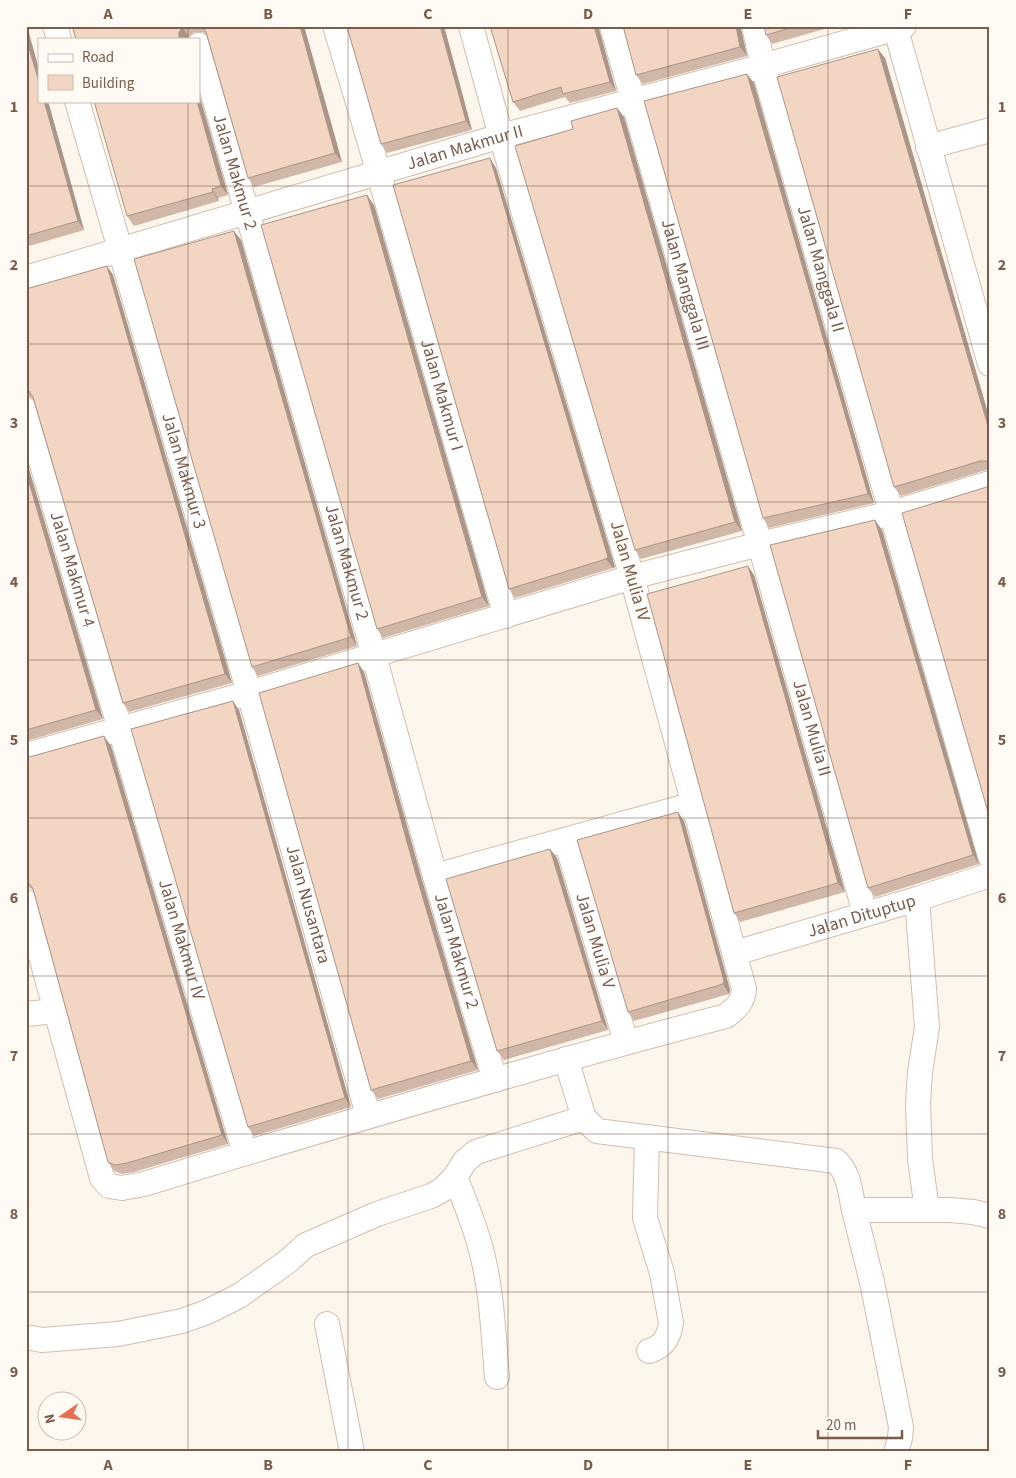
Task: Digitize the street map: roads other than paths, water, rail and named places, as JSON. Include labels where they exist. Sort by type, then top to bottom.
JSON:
[{"type":"street","points":[[55,26],[59,38]]},
{"type":"street","points":[[193,26],[197,38]]},
{"type":"street","name":"Jalan Makmur I","points":[[334,26],[379,172],[441,395],[506,616]]},
{"type":"street","name":"Jalan Mulia IV","points":[[471,26],[501,136],[632,577],[744,989],[744,999],[737,1008],[726,1016],[626,1042]]},
{"type":"street","name":"Jalan Manggala III","points":[[612,26],[760,544]]},
{"type":"street","name":"Jalan Manggala II","points":[[754,26],[763,66],[892,513]]},
{"type":"street","points":[[898,27],[928,147],[990,364]]},
{"type":"street","name":"Jalan Makmur II","points":[[26,278],[501,136],[763,66],[898,27]]},
{"type":"street","name":"Jalan Makmur 2","points":[[200,48],[435,876],[495,1080]]},
{"type":"street","name":"Jalan Makmur 3","points":[[76,102],[249,693]]},
{"type":"street","points":[[928,147],[990,130]]},
{"type":"street","name":"Jalan Makmur 4","points":[[26,410],[119,728]]},
{"type":"street","points":[[26,755],[249,693],[632,577],[892,513],[990,483]]},
{"type":"street","points":[[892,513],[990,856]]},
{"type":"street","name":"Jalan Mulia II","points":[[760,544],[865,913]]},
{"type":"street","name":"Jalan Nusantara","points":[[249,693],[368,1115]]},
{"type":"street","name":"Jalan Makmur IV","points":[[119,728],[245,1153]]},
{"type":"street","points":[[435,876],[694,804]]},
{"type":"street","name":"Jalan Mulia V","points":[[566,840],[626,1042]]},
{"type":"street","name":"Jalan Dituptup","points":[[735,953],[990,876]]},
{"type":"street","points":[[917,899],[927,1027],[920,1072],[918,1104],[920,1159],[926,1210]]},
{"type":"street","points":[[26,902],[102,1178],[109,1186],[122,1188],[144,1184],[368,1115],[626,1042]]},
{"type":"street","points":[[26,1014],[56,1011]]},
{"type":"street","points":[[566,1059],[584,1118],[597,1131],[836,1161],[844,1168],[872,1282],[901,1427],[896,1452]]},
{"type":"street","points":[[26,1337],[42,1340],[118,1334],[182,1321],[207,1312],[239,1296],[287,1262],[306,1245],[378,1214],[431,1196],[442,1190],[455,1177],[464,1161],[476,1152],[584,1118]]},
{"type":"street","points":[[647,1136],[644,1218],[662,1273],[671,1323],[670,1331],[664,1343],[648,1351]]},
{"type":"street","points":[[455,1177],[478,1239],[486,1273],[492,1313],[497,1377]]},
{"type":"street","points":[[854,1210],[973,1212],[990,1216]]},
{"type":"street","points":[[327,1324],[352,1452]]}]
